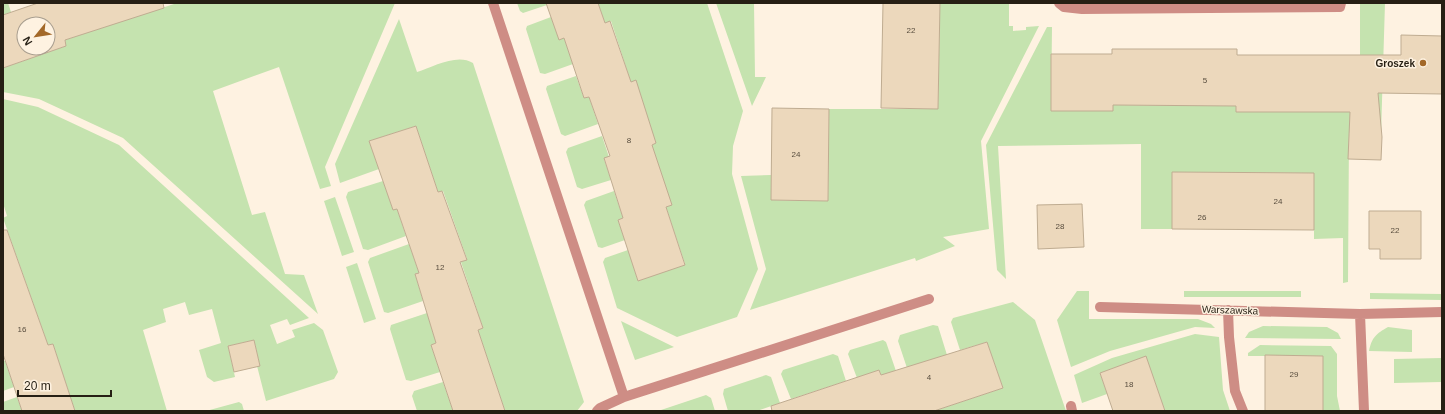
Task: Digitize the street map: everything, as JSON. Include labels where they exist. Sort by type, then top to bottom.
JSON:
[{"type":"street","points":[[493,3],[624,397]]},
{"type":"street","points":[[1059,3],[1064,7],[1074,9],[1340,7],[1341,3]]},
{"type":"street","points":[[597,411],[600,408],[624,397],[929,299]]},
{"type":"street","name":"Warszawska","points":[[1100,307],[1360,314],[1442,312]]},
{"type":"street","points":[[1228,310],[1229,337],[1235,391],[1243,411]]},
{"type":"street","points":[[1360,314],[1364,411]]},
{"type":"green space","points":[[3,3],[8,3],[11,12],[3,15]]},
{"type":"green space","points":[[177,3],[395,3],[325,167],[331,186],[320,189],[279,67],[213,91],[252,215],[265,212],[285,274],[304,275],[318,314],[123,138],[39,99],[3,92],[3,68],[37,56],[56,56],[56,49],[66,46],[65,40]]},
{"type":"green space","points":[[517,3],[546,3],[547,5],[523,13],[520,11]]},
{"type":"green space","points":[[598,3],[707,3],[743,111],[733,146],[732,174],[758,269],[737,317],[677,337],[617,308],[603,262],[605,258],[628,250],[638,281],[685,264],[666,207],[671,205],[611,21],[605,23]]},
{"type":"green space","points":[[716,3],[754,3],[755,77],[766,77],[752,106]]},
{"type":"green space","points":[[940,3],[1009,3],[1009,26],[1013,26],[1013,31],[1026,30],[1026,27],[1039,26],[981,141],[989,229],[943,237],[955,246],[916,261],[915,258],[750,310],[766,269],[741,176],[771,175],[771,200],[828,201],[829,109],[938,109]]},
{"type":"green space","points":[[1360,3],[1385,3],[1381,134],[1349,133],[1348,282],[1343,283],[1343,238],[1314,239],[1314,173],[1172,172],[1172,229],[1141,229],[1141,144],[998,146],[1006,279],[997,270],[986,145],[1047,27],[1052,27],[1051,111],[1113,111],[1113,105],[1236,106],[1236,112],[1360,112]]},
{"type":"green space","points":[[551,17],[559,39],[564,38],[573,64],[545,74],[540,73],[526,29],[527,26]]},
{"type":"green space","points":[[399,19],[417,72],[452,60],[467,60],[473,63],[584,402],[577,411],[505,411],[478,330],[483,328],[461,262],[467,259],[443,191],[438,192],[416,126],[369,141],[379,169],[340,183],[335,164]]},
{"type":"green space","points":[[576,76],[584,98],[589,97],[598,124],[565,136],[561,134],[546,89],[547,86]]},
{"type":"green space","points":[[3,99],[38,107],[119,145],[309,318],[290,325],[287,319],[270,325],[277,344],[295,337],[292,330],[314,323],[323,330],[338,372],[334,379],[266,401],[257,366],[260,366],[254,340],[228,346],[235,377],[214,382],[207,377],[199,350],[221,343],[212,309],[189,315],[185,302],[163,309],[166,322],[143,330],[167,411],[75,411],[53,344],[48,345],[3,218],[7,216],[3,203]]},
{"type":"green space","points":[[602,136],[609,157],[604,159],[611,180],[582,189],[577,187],[566,152],[568,148]]},
{"type":"green space","points":[[383,181],[393,210],[397,209],[406,236],[368,250],[363,249],[346,197],[348,192]]},
{"type":"green space","points":[[614,191],[623,218],[618,220],[625,240],[602,248],[598,247],[584,205],[586,201]]},
{"type":"green space","points":[[335,197],[354,252],[342,256],[324,201]]},
{"type":"green space","points":[[409,244],[419,273],[415,274],[423,301],[388,313],[384,312],[368,262],[370,258]]},
{"type":"green space","points":[[357,263],[376,319],[364,323],[346,267]]},
{"type":"green space","points":[[1077,291],[1089,291],[1089,319],[1198,319],[1211,324],[1215,328],[1195,327],[1110,351],[1071,367],[1057,320]]},
{"type":"green space","points":[[1184,291],[1301,291],[1301,297],[1184,297]]},
{"type":"green space","points":[[1370,293],[1442,294],[1442,300],[1370,299]]},
{"type":"green space","points":[[1013,302],[1035,320],[1066,411],[934,411],[1003,388],[987,342],[960,350],[951,322],[953,318]]},
{"type":"green space","points":[[427,313],[436,343],[431,345],[440,372],[411,381],[406,380],[390,329],[391,325]]},
{"type":"green space","points":[[621,321],[674,347],[635,360]]},
{"type":"green space","points":[[933,325],[938,326],[947,355],[907,368],[898,341],[900,335]]},
{"type":"green space","points":[[1263,326],[1327,327],[1338,333],[1341,339],[1245,338],[1249,332]]},
{"type":"green space","points":[[1388,327],[1412,330],[1412,352],[1369,351],[1375,336]]},
{"type":"green space","points":[[1195,334],[1219,337],[1223,390],[1230,411],[1165,411],[1146,357],[1100,373],[1107,394],[1082,403],[1074,375],[1112,358]]},
{"type":"green space","points":[[883,340],[886,342],[896,371],[882,376],[879,370],[857,378],[848,354],[850,350]]},
{"type":"green space","points":[[1260,345],[1331,346],[1337,354],[1337,396],[1340,411],[1323,411],[1323,356],[1248,356],[1248,353]]},
{"type":"green space","points":[[833,354],[838,356],[846,381],[791,399],[781,374],[783,370]]},
{"type":"green space","points":[[1442,358],[1442,382],[1394,383],[1394,359]]},
{"type":"green space","points":[[3,361],[5,361],[14,387],[3,391]]},
{"type":"green space","points":[[766,375],[771,377],[780,403],[757,411],[728,411],[723,394],[724,389]]},
{"type":"green space","points":[[443,382],[453,411],[417,411],[412,396],[414,391]]},
{"type":"green space","points":[[706,395],[711,398],[715,411],[658,411]]},
{"type":"green space","points":[[17,397],[22,411],[3,411],[3,402]]},
{"type":"green space","points":[[239,402],[242,404],[244,411],[206,411]]},
{"type":"building","points":[[38,3],[163,3],[164,8],[65,40],[66,46],[56,49],[56,16],[16,16],[16,56],[37,56],[3,68],[3,15]]},
{"type":"building","points":[[546,3],[598,3],[605,23],[610,21],[631,82],[636,80],[656,143],[652,145],[672,205],[666,207],[685,265],[638,281],[618,220],[623,218],[604,158],[610,156],[589,97],[584,98],[564,38],[559,40]]},
{"type":"building","points":[[883,3],[940,3],[938,109],[881,108]]},
{"type":"building","points":[[1401,35],[1442,36],[1442,94],[1378,93],[1382,137],[1381,160],[1348,159],[1350,112],[1236,112],[1236,106],[1113,105],[1113,111],[1051,111],[1051,54],[1112,54],[1112,49],[1237,49],[1237,55],[1401,55]]},
{"type":"building","points":[[772,108],[829,109],[828,201],[771,200]]},
{"type":"building","points":[[416,126],[438,192],[442,191],[467,260],[460,262],[483,328],[478,330],[505,411],[453,411],[431,345],[436,343],[415,274],[419,273],[397,209],[393,210],[369,141]]},
{"type":"building","points":[[1172,172],[1314,173],[1314,230],[1172,229]]},
{"type":"building","points":[[1082,204],[1084,247],[1038,249],[1037,205]]},
{"type":"building","points":[[1369,211],[1421,211],[1421,259],[1380,259],[1380,249],[1369,249]]},
{"type":"building","points":[[3,230],[7,230],[48,345],[53,344],[75,411],[22,411],[3,354]]},
{"type":"building","points":[[254,340],[260,366],[234,372],[228,346]]},
{"type":"building","points":[[987,342],[1003,388],[934,411],[772,411],[771,406],[879,370],[881,375]]},
{"type":"building","points":[[1265,355],[1323,356],[1323,411],[1265,411]]},
{"type":"building","points":[[1146,356],[1165,411],[1113,411],[1100,373]]},
{"type":"place","name":"Groszek","points":[[1423,63]]}]
